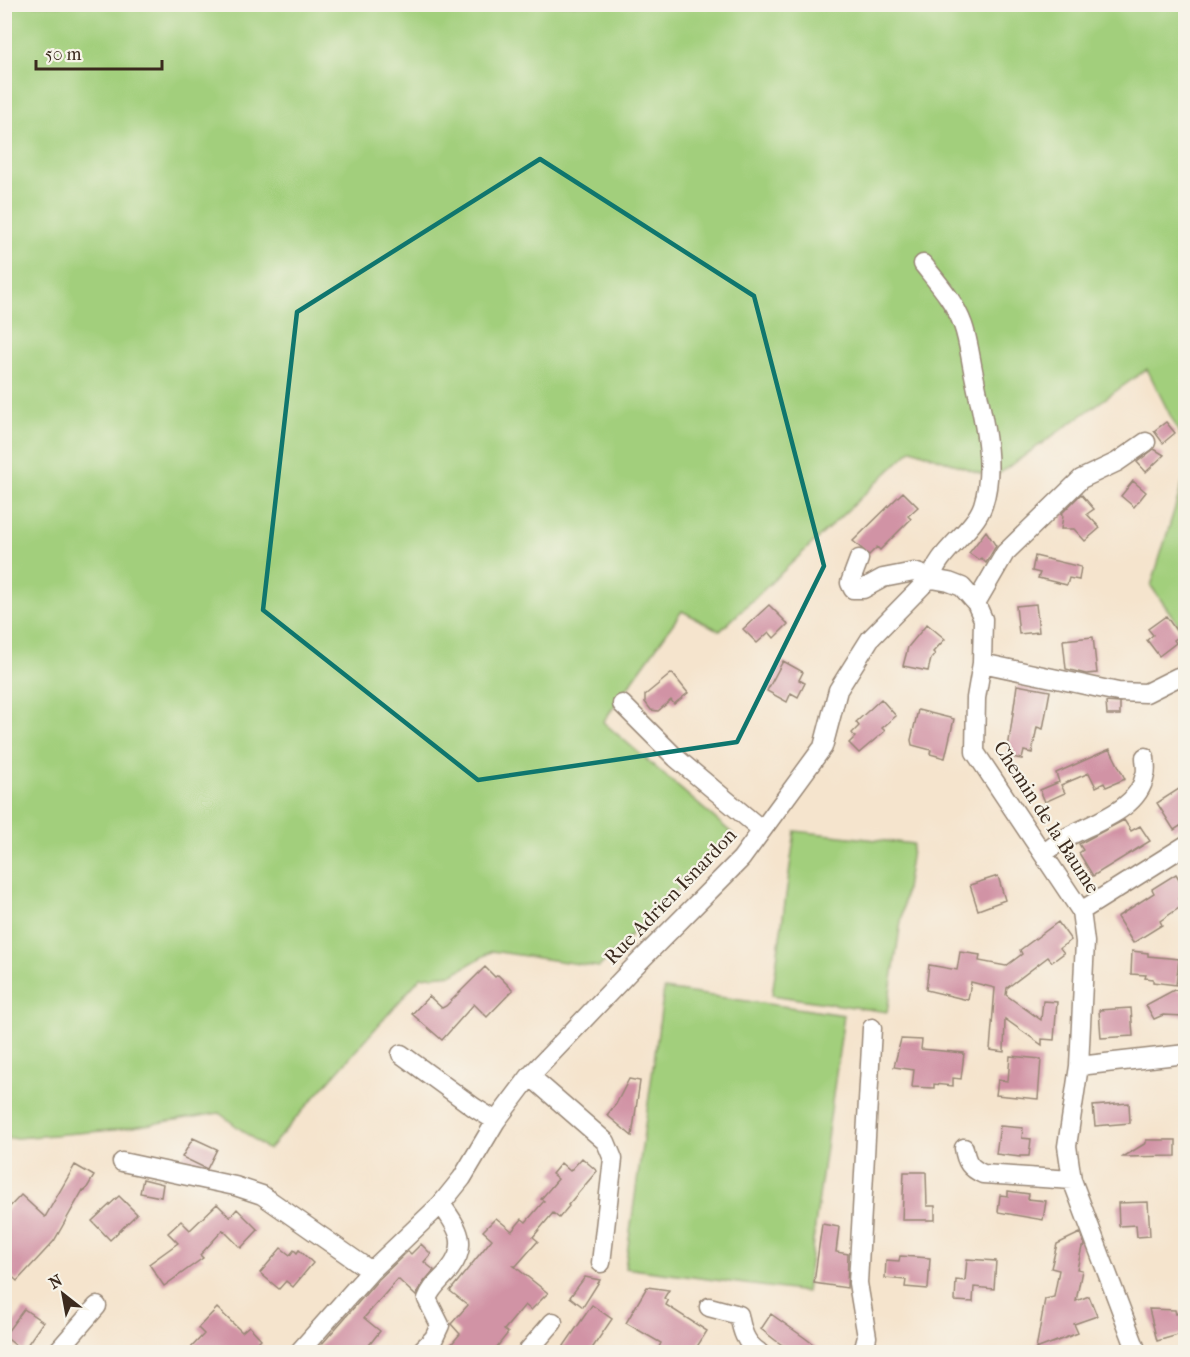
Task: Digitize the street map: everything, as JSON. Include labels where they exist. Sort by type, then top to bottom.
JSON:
[{"type":"street","name":"Rue Adrien Isnardon","points":[[299,1353],[371,1271],[441,1204],[462,1178],[496,1121],[530,1076],[629,972],[741,860],[823,747],[838,690],[870,639],[930,580],[934,568],[959,540],[983,506],[988,469],[985,429],[963,325],[948,296],[922,264]]},
{"type":"street","points":[[859,559],[850,583],[853,589],[863,589],[883,578],[914,572],[930,580],[949,582],[962,587],[976,603],[1005,553],[1081,479],[1117,462],[1146,442]]},
{"type":"street","name":"Chemin de la Baume","points":[[976,603],[983,619],[982,663],[976,698],[975,752],[1081,911],[1085,942],[1079,1066],[1067,1146],[1072,1180],[1137,1353]]},
{"type":"street","points":[[982,663],[1118,692],[1146,693],[1178,676],[1185,676]]},
{"type":"street","points":[[622,704],[676,758],[762,830]]},
{"type":"street","points":[[1043,854],[1061,840],[1128,803],[1139,790],[1145,775],[1145,757]]},
{"type":"street","points":[[1081,911],[1185,845]]},
{"type":"street","points":[[863,1353],[867,1337],[858,1283],[872,1028]]},
{"type":"street","points":[[401,1054],[496,1121]]},
{"type":"street","points":[[1079,1066],[1185,1054]]},
{"type":"street","points":[[530,1076],[606,1142],[613,1159],[601,1263]]},
{"type":"street","points":[[964,1148],[965,1159],[973,1170],[983,1174],[1072,1180]]},
{"type":"street","points":[[122,1162],[235,1186],[262,1195],[371,1271]]},
{"type":"street","points":[[420,1353],[434,1338],[440,1325],[428,1299],[431,1288],[451,1269],[461,1243],[458,1228],[441,1204]]},
{"type":"street","points":[[57,1353],[97,1306]]},
{"type":"street","points":[[709,1307],[739,1315],[743,1334],[759,1353]]},
{"type":"street","points":[[527,1353],[553,1322]]},
{"type":"highlighted area","points":[[540,159],[754,296],[824,566],[737,742],[478,780],[263,610],[297,312]]},
{"type":"green space","points":[[5,5],[1185,5],[1185,445],[1147,369],[993,478],[912,449],[720,631],[682,611],[603,722],[733,834],[599,967],[492,951],[453,974],[421,977],[268,1150],[219,1113],[114,1130],[5,1139]]},
{"type":"green space","points":[[1185,475],[1185,634],[1151,586]]},
{"type":"green space","points":[[795,831],[913,844],[887,1012],[772,995]]},
{"type":"green space","points":[[664,989],[844,1015],[806,1292],[625,1268]]},
{"type":"building","points":[[1166,422],[1175,433],[1163,443],[1154,431]]},
{"type":"building","points":[[1154,449],[1164,455],[1146,472],[1137,462]]},
{"type":"building","points":[[1133,481],[1146,492],[1134,507],[1121,496]]},
{"type":"building","points":[[903,492],[918,507],[908,516],[911,519],[880,550],[877,547],[869,555],[853,541]]},
{"type":"building","points":[[1081,494],[1094,509],[1087,514],[1100,528],[1085,541],[1074,529],[1061,529],[1063,516],[1061,514]]},
{"type":"building","points":[[986,531],[996,546],[986,563],[969,553]]},
{"type":"building","points":[[1035,556],[1081,567],[1079,580],[1069,578],[1067,585],[1038,578],[1040,573],[1032,571]]},
{"type":"building","points":[[1036,604],[1039,632],[1019,634],[1016,606]]},
{"type":"building","points":[[769,605],[788,624],[774,638],[769,632],[757,643],[743,629]]},
{"type":"building","points":[[1166,616],[1180,636],[1174,640],[1176,643],[1159,656],[1147,640],[1153,635],[1148,629]]},
{"type":"building","points":[[927,624],[945,639],[933,652],[935,654],[928,671],[903,666],[908,647]]},
{"type":"building","points":[[1093,637],[1097,673],[1086,674],[1066,669],[1063,640]]},
{"type":"building","points":[[783,661],[803,672],[799,680],[805,683],[798,697],[791,693],[787,702],[767,691]]},
{"type":"building","points":[[672,673],[688,693],[674,704],[671,700],[658,711],[651,710],[645,702],[645,695]]},
{"type":"building","points":[[1017,685],[1050,691],[1043,729],[1037,727],[1032,753],[1024,751],[1022,759],[1007,756]]},
{"type":"building","points":[[881,699],[896,716],[882,728],[885,731],[859,753],[849,743],[855,737],[852,733],[859,726],[856,722]]},
{"type":"building","points":[[1106,702],[1120,703],[1120,715],[1107,715]]},
{"type":"building","points":[[918,710],[954,719],[945,758],[930,754],[931,750],[912,745],[911,740]]},
{"type":"building","points":[[1110,749],[1125,779],[1106,787],[1104,783],[1096,787],[1089,773],[1061,785],[1065,793],[1045,802],[1040,790],[1059,782],[1056,773]]},
{"type":"building","points":[[1185,785],[1185,823],[1174,830],[1157,803]]},
{"type":"building","points":[[1124,820],[1131,831],[1140,826],[1150,841],[1093,876],[1079,853],[1083,850],[1079,844]]},
{"type":"building","points":[[1176,874],[1185,889],[1185,895],[1178,899],[1182,906],[1160,921],[1162,925],[1133,943],[1117,917],[1154,893],[1152,889]]},
{"type":"building","points":[[998,876],[1005,900],[978,910],[970,885]]},
{"type":"building","points":[[1058,922],[1071,940],[1060,948],[1064,953],[1052,962],[1048,957],[1007,988],[1006,995],[1041,1020],[1043,1001],[1057,1002],[1054,1040],[1042,1039],[1042,1045],[1005,1019],[1004,1052],[990,1050],[995,988],[971,982],[968,1000],[926,990],[929,965],[957,970],[960,952],[980,955],[979,961],[1006,966],[1022,954],[1020,950]]},
{"type":"building","points":[[1132,951],[1148,953],[1148,956],[1179,959],[1176,985],[1153,982],[1153,979],[1145,978],[1146,975],[1131,974]]},
{"type":"building","points":[[485,967],[495,977],[498,975],[513,990],[487,1017],[474,1004],[442,1040],[412,1014],[429,996],[442,1008],[446,1006]]},
{"type":"building","points":[[1174,990],[1185,991],[1185,1016],[1163,1015],[1154,1019],[1146,1005]]},
{"type":"building","points":[[1131,1008],[1133,1036],[1101,1038],[1099,1010]]},
{"type":"building","points":[[901,1039],[922,1040],[921,1049],[964,1053],[961,1079],[953,1078],[953,1086],[934,1084],[934,1088],[912,1087],[914,1070],[894,1067]]},
{"type":"building","points":[[1010,1056],[1041,1059],[1038,1099],[996,1095],[998,1080],[1008,1081]]},
{"type":"building","points":[[629,1079],[640,1081],[632,1136],[607,1115],[616,1104]]},
{"type":"building","points":[[1129,1103],[1130,1123],[1095,1126],[1093,1106]]},
{"type":"building","points":[[1000,1126],[1023,1128],[1022,1138],[1031,1139],[1029,1156],[996,1154]]},
{"type":"building","points":[[193,1138],[217,1149],[207,1169],[182,1157]]},
{"type":"building","points":[[1146,1140],[1176,1140],[1176,1156],[1123,1157],[1146,1143]]},
{"type":"building","points":[[582,1158],[597,1171],[559,1218],[553,1213],[533,1237],[538,1241],[514,1266],[548,1293],[531,1310],[525,1305],[504,1330],[508,1333],[492,1353],[444,1353],[460,1334],[451,1324],[468,1305],[450,1291],[492,1239],[483,1231],[496,1218],[512,1231],[522,1219],[526,1222],[544,1201],[541,1199],[558,1179],[552,1174],[561,1163],[570,1171]]},
{"type":"building","points":[[75,1165],[94,1176],[85,1191],[83,1190],[54,1241],[17,1281],[4,1269],[4,1213],[21,1195],[45,1217]]},
{"type":"building","points":[[904,1172],[926,1172],[927,1206],[935,1206],[935,1220],[902,1220]]},
{"type":"building","points":[[143,1179],[163,1184],[161,1197],[140,1193]]},
{"type":"building","points":[[1008,1191],[1029,1194],[1028,1199],[1046,1201],[1043,1220],[998,1212],[1000,1195],[1008,1196]]},
{"type":"building","points":[[119,1196],[137,1214],[110,1240],[92,1221]]},
{"type":"building","points":[[1148,1202],[1150,1236],[1137,1237],[1136,1225],[1119,1226],[1118,1203]]},
{"type":"building","points":[[217,1204],[230,1217],[237,1209],[258,1230],[241,1248],[223,1230],[200,1255],[203,1258],[164,1286],[149,1264],[178,1243],[168,1233],[181,1221],[190,1230]]},
{"type":"building","points":[[822,1224],[839,1227],[836,1252],[848,1254],[847,1288],[814,1283]]},
{"type":"building","points":[[1080,1233],[1085,1246],[1082,1247],[1077,1269],[1082,1270],[1076,1301],[1089,1296],[1097,1316],[1074,1324],[1078,1333],[1036,1349],[1045,1299],[1054,1297],[1059,1270],[1051,1268],[1057,1244]]},
{"type":"building","points":[[421,1244],[431,1254],[424,1262],[434,1270],[416,1296],[398,1279],[364,1318],[380,1331],[363,1353],[314,1353],[379,1279],[408,1251],[411,1254]]},
{"type":"building","points":[[281,1248],[290,1255],[294,1250],[297,1253],[299,1250],[313,1263],[293,1287],[286,1281],[279,1289],[260,1273]]},
{"type":"building","points":[[900,1256],[930,1258],[928,1289],[905,1287],[906,1280],[885,1278],[886,1260],[899,1261]]},
{"type":"building","points":[[967,1259],[996,1261],[994,1289],[974,1287],[973,1302],[955,1301],[956,1280],[965,1281]]},
{"type":"building","points":[[585,1277],[600,1280],[583,1307],[570,1297]]},
{"type":"building","points":[[647,1287],[669,1290],[664,1298],[668,1301],[666,1305],[707,1331],[693,1353],[656,1353],[661,1343],[626,1323]]},
{"type":"building","points":[[592,1305],[612,1319],[589,1353],[559,1353]]},
{"type":"building","points":[[217,1308],[242,1332],[249,1326],[261,1339],[258,1342],[268,1353],[186,1353],[204,1334],[198,1328]]},
{"type":"building","points":[[24,1309],[43,1322],[23,1351],[4,1336]]},
{"type":"building","points":[[1149,1309],[1175,1310],[1176,1314],[1185,1311],[1185,1333],[1157,1341]]},
{"type":"building","points":[[771,1314],[825,1353],[794,1353],[775,1340],[761,1329]]}]
